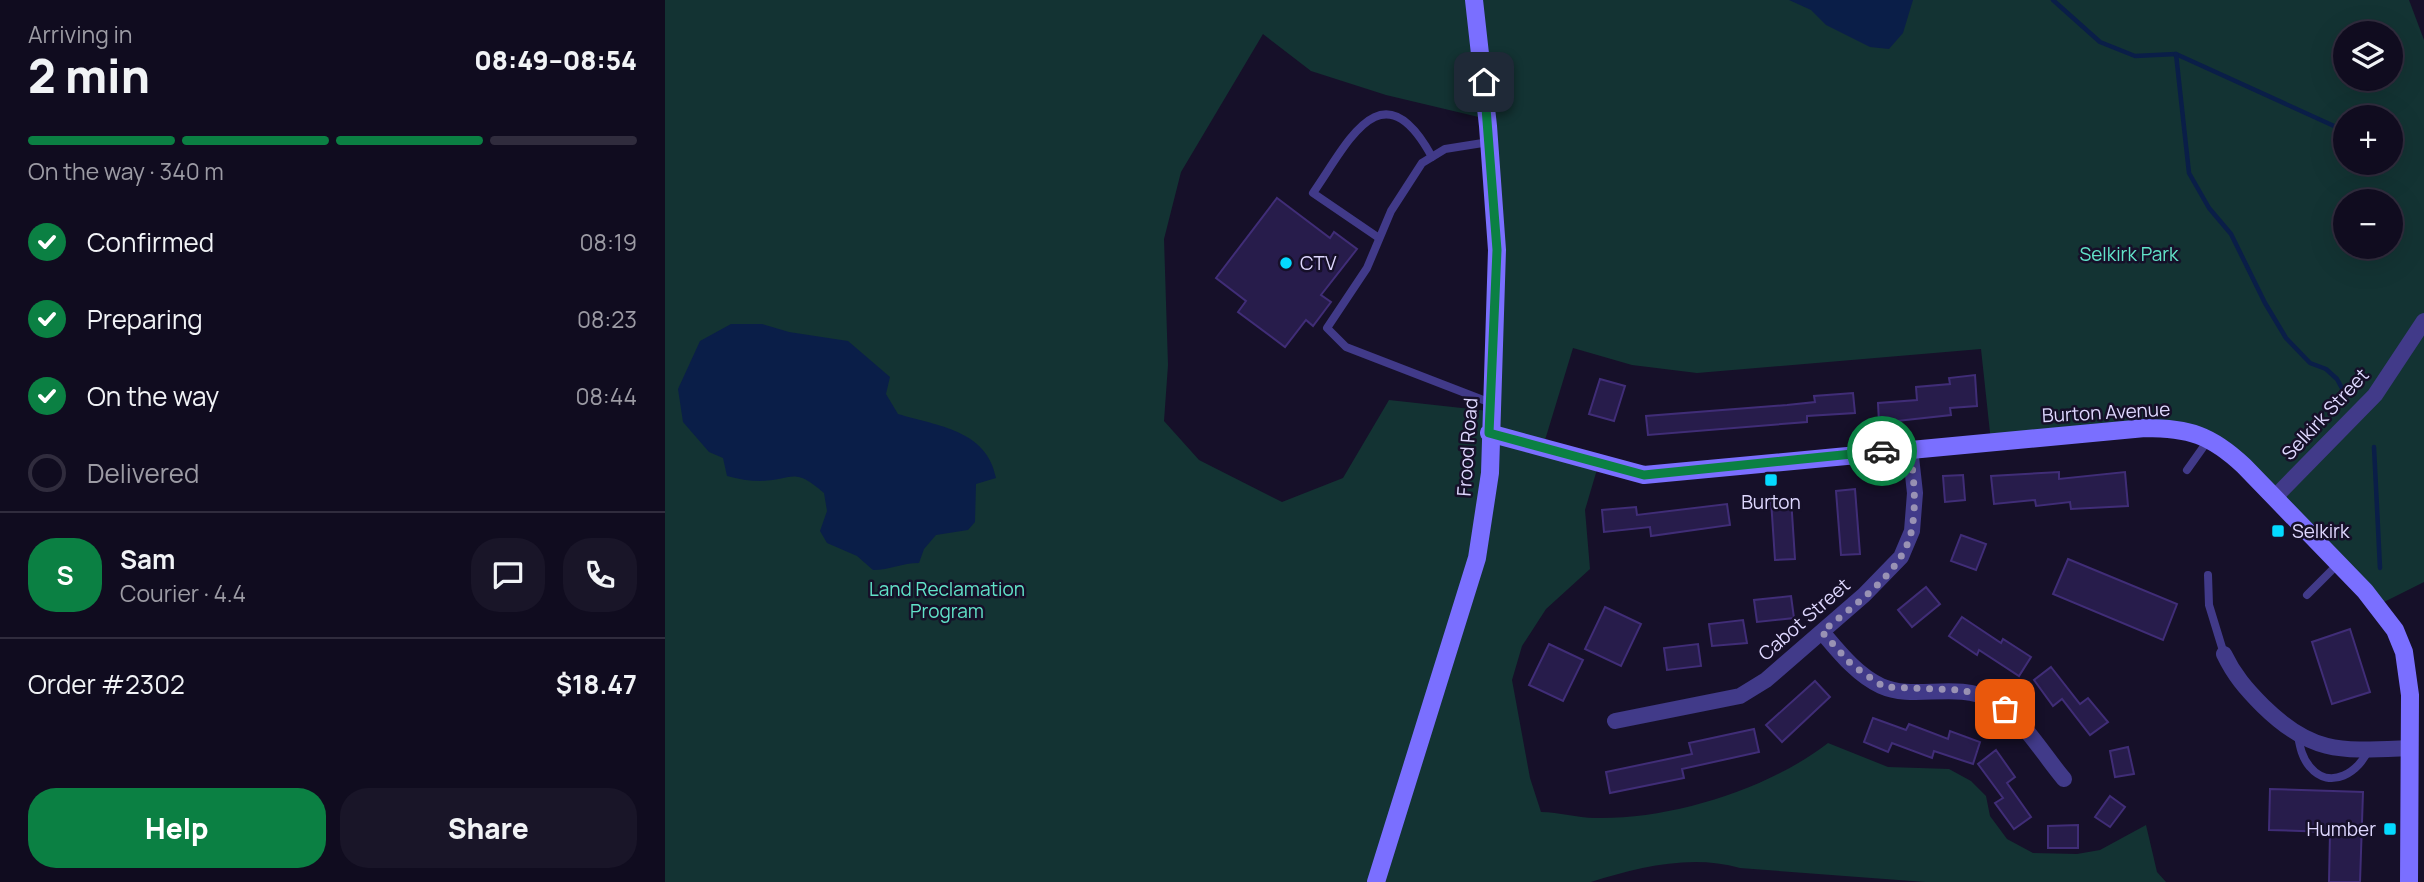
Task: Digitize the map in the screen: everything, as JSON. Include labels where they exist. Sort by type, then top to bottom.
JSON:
[{"type":"street","name":"Frood Road","points":[[1376,882],[1476,558],[1490,473],[1489,433],[1497,250],[1490,142],[1474,0]]},
{"type":"street","name":"Selkirk Street","points":[[2275,497],[2375,395],[2424,321]]},
{"type":"street","name":"Burton Avenue","points":[[1489,433],[1644,475],[2145,428],[2180,428],[2209,439],[2223,446],[2275,497],[2381,611],[2395,630],[2409,671],[2409,882]]},
{"type":"street","name":"Cabot Street","points":[[1615,721],[1740,696],[1766,680],[1887,573],[1907,545],[1912,530],[1915,493],[1910,448]]},
{"type":"street","points":[[1822,632],[1852,665],[1884,687],[1963,690],[1991,700],[2021,725],[2064,779]]},
{"type":"street","points":[[2224,654],[2241,684],[2298,736],[2325,747],[2409,748]]},
{"type":"lane","points":[[1379,237],[1313,193],[1363,121],[1379,114],[1399,118],[1418,132],[1432,157]]},
{"type":"lane","points":[[1490,142],[1445,149],[1422,163],[1391,211],[1367,268],[1327,328],[1346,347],[1491,403]]},
{"type":"lane","points":[[2187,470],[2209,439]]},
{"type":"lane","points":[[2307,595],[2338,564]]},
{"type":"lane","points":[[2208,575],[2209,605],[2224,654]]},
{"type":"lane","points":[[2298,736],[2303,757],[2311,768],[2323,777],[2345,777],[2357,769],[2369,748]]},
{"type":"green space","points":[[665,0],[2409,0],[2424,40],[2424,582],[2376,606],[2243,466],[2180,429],[1991,442],[1981,349],[1697,373],[1632,365],[1573,348],[1542,450],[1598,466],[1585,510],[1590,569],[1546,609],[1522,646],[1512,680],[1530,778],[1541,812],[1588,818],[1624,817],[1686,807],[1748,787],[1777,774],[1828,743],[1888,767],[1949,769],[1971,781],[1986,796],[1990,816],[2007,839],[2033,853],[2077,854],[2100,850],[2146,825],[2157,872],[2166,882],[1925,882],[1684,862],[1646,867],[1591,882],[665,882]],"holes":[[[1263,34],[1311,71],[1386,95],[1487,119],[1494,328],[1489,411],[1389,400],[1343,478],[1282,502],[1199,460],[1164,421],[1168,365],[1164,239],[1181,172]]]},
{"type":"water","points":[[1789,0],[1913,0],[1903,33],[1889,49],[1870,47],[1826,25],[1811,10]]},
{"type":"water","points":[[731,324],[762,324],[789,332],[848,341],[890,377],[886,394],[898,414],[959,432],[972,440],[983,449],[996,478],[976,484],[975,522],[968,530],[936,535],[924,549],[919,563],[873,570],[857,556],[827,543],[820,531],[827,511],[824,493],[814,485],[793,476],[761,481],[727,476],[723,458],[709,452],[683,422],[678,389],[700,341]]},
{"type":"building","name":"CTV","points":[[1277,198],[1330,238],[1334,232],[1357,249],[1321,295],[1331,302],[1313,326],[1306,320],[1285,347],[1238,312],[1246,301],[1216,278]]},
{"type":"building","points":[[1975,375],[1977,406],[1950,408],[1951,415],[1879,423],[1878,403],[1917,400],[1916,387],[1950,384],[1949,378]]},
{"type":"building","points":[[1600,379],[1625,386],[1614,421],[1589,414]]},
{"type":"building","points":[[1853,393],[1855,413],[1807,416],[1807,422],[1648,435],[1646,416],[1815,402],[1814,396]]},
{"type":"building","points":[[2059,472],[2059,479],[2125,472],[2128,506],[2071,509],[2070,502],[2036,506],[2035,500],[1994,504],[1991,476]]},
{"type":"building","points":[[1963,475],[1965,500],[1945,502],[1943,476]]},
{"type":"building","points":[[1855,489],[1860,554],[1841,555],[1836,491]]},
{"type":"building","points":[[1791,498],[1795,559],[1775,560],[1771,500]]},
{"type":"building","points":[[1727,504],[1730,525],[1651,536],[1650,527],[1604,532],[1602,510],[1636,507],[1637,515]]},
{"type":"building","points":[[1961,535],[1986,544],[1976,570],[1951,561]]},
{"type":"building","points":[[2068,559],[2177,604],[2163,640],[2053,594]]},
{"type":"building","points":[[1926,587],[1940,604],[1912,627],[1898,610]]},
{"type":"building","points":[[1791,596],[1794,618],[1757,622],[1754,600]]},
{"type":"building","points":[[1605,607],[1641,624],[1621,666],[1585,649]]},
{"type":"building","points":[[1962,617],[2001,643],[2003,639],[2031,657],[2019,676],[1979,650],[1977,655],[1949,636]]},
{"type":"building","points":[[1743,620],[1747,643],[1712,646],[1709,624]]},
{"type":"building","points":[[2350,629],[2370,692],[2332,704],[2312,642]]},
{"type":"building","points":[[1549,644],[1583,660],[1563,701],[1529,685]]},
{"type":"building","points":[[1698,644],[1701,666],[1667,670],[1664,648]]},
{"type":"building","points":[[2051,667],[2080,704],[2088,698],[2108,722],[2090,735],[2062,699],[2053,706],[2034,680]]},
{"type":"building","points":[[1815,681],[1830,697],[1782,742],[1766,725]]},
{"type":"building","points":[[1873,718],[1906,730],[1909,724],[1948,739],[1950,731],[1980,742],[1973,764],[1934,751],[1932,758],[1892,743],[1888,752],[1864,742]]},
{"type":"building","points":[[1754,729],[1759,752],[1682,769],[1684,778],[1610,793],[1606,772],[1692,754],[1689,743]]},
{"type":"building","points":[[2128,747],[2134,774],[2115,777],[2110,751]]},
{"type":"building","points":[[1996,750],[2015,777],[2007,783],[2031,817],[2014,829],[1995,803],[2003,798],[1978,764]]},
{"type":"building","points":[[2270,789],[2363,792],[2360,882],[2329,882],[2330,832],[2269,830]]},
{"type":"building","points":[[2110,796],[2125,807],[2110,827],[2095,817]]},
{"type":"building","points":[[2078,825],[2078,848],[2048,848],[2048,826]]},
{"type":"waterway","points":[[2053,0],[2100,42],[2135,56],[2176,54],[2333,126]]},
{"type":"waterway","points":[[2176,54],[2189,173],[2209,208],[2231,234],[2265,303],[2286,338],[2310,363],[2326,369],[2337,379],[2344,392]]},
{"type":"waterway","points":[[2374,447],[2380,568]]},
{"type":"way so far","points":[[1882,451],[1910,448],[1915,493],[1912,530],[1901,557],[1887,573],[1822,632],[1852,665],[1884,687],[1963,690],[1991,700],[2005,709]]},
{"type":"place","name":"CTV","points":[[1286,263]]},
{"type":"place","name":"Burton","points":[[1771,480]]},
{"type":"place","name":"Selkirk","points":[[2278,531]]},
{"type":"place","name":"Humber","points":[[2390,829]]},
{"type":"route","points":[[1484,82],[1497,250],[1489,433],[1591,463],[1644,475],[1882,451]]},
{"type":"park label","name":"Selkirk Park","points":[[2129,254]]},
{"type":"park label","name":"Land Reclamation Program","points":[[947,600]]}]
